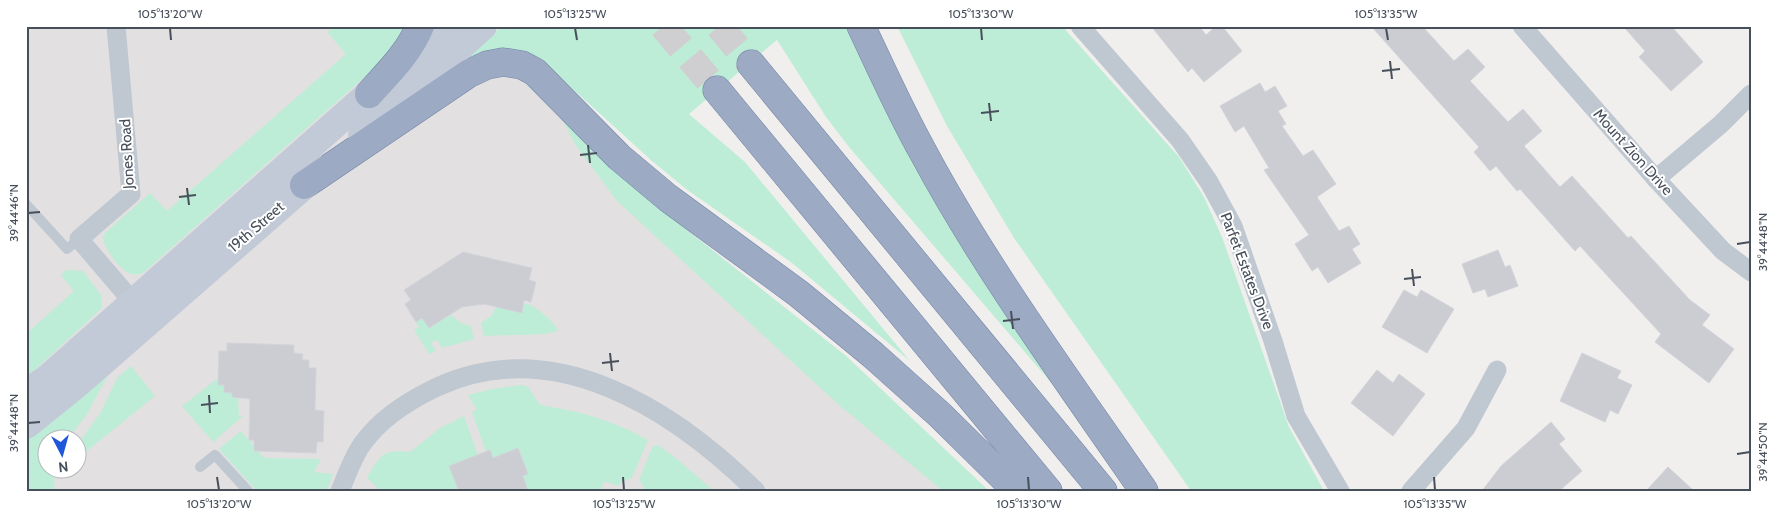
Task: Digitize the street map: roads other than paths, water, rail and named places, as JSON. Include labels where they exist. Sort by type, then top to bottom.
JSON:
[{"type":"highway","points":[[369,94],[401,58],[420,26]]},
{"type":"highway","points":[[861,26],[898,104],[948,197],[1041,340],[1144,491]]},
{"type":"highway","points":[[304,185],[468,74],[495,63],[522,65],[540,77],[596,136],[640,176],[799,294],[873,355],[940,415],[1017,491]]},
{"type":"highway","points":[[751,64],[1103,491]]},
{"type":"highway","points":[[717,90],[1048,491]]},
{"type":"main road","name":"19th Street","points":[[26,393],[48,378],[132,301],[369,94],[454,26]]},
{"type":"main road","name":"19th Street","points":[[26,425],[78,384],[484,26]]},
{"type":"street","name":"Jones Road","points":[[80,239],[131,194],[116,26]]},
{"type":"street","name":"Parfet Estates Drive","points":[[1080,26],[1180,140],[1209,182],[1233,226],[1274,341],[1296,416],[1340,491]]},
{"type":"street","name":"Mount Zion Drive","points":[[1522,26],[1656,179],[1722,250],[1751,272]]},
{"type":"street","points":[[1656,179],[1721,124],[1751,94]]},
{"type":"street","points":[[80,239],[132,301]]},
{"type":"street","points":[[340,491],[362,444],[384,420],[413,399],[453,380],[474,374],[518,368],[543,369],[590,380],[625,394],[686,432],[737,472],[756,491]]},
{"type":"street","points":[[1411,491],[1466,428],[1497,370]]},
{"type":"lane","points":[[26,204],[67,249],[80,239]]},
{"type":"lane","points":[[200,467],[215,455],[248,491]]},
{"type":"tunnel","points":[[663,26],[717,90]]},
{"type":"tunnel","points":[[719,26],[751,64]]}]
